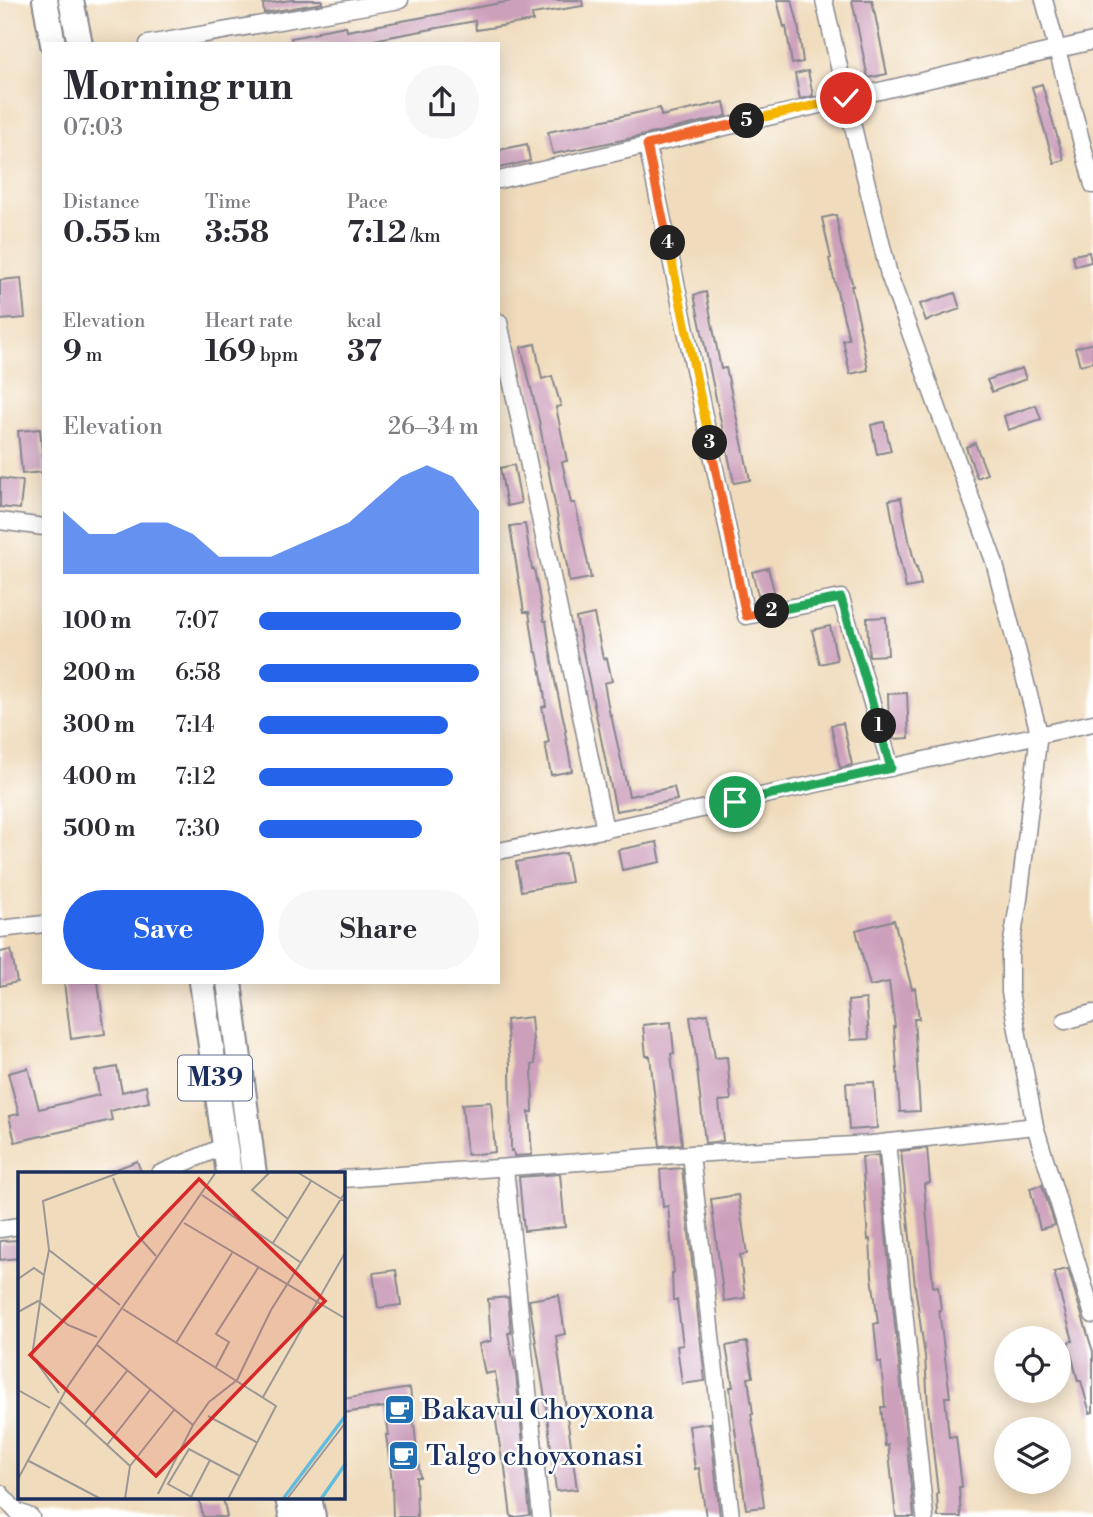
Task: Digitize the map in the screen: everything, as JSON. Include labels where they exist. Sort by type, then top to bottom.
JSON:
[{"type":"highway","points":[[44,0],[53,42]]},
{"type":"highway","points":[[71,0],[80,42]]},
{"type":"highway","name":"M39","points":[[202,984],[229,1172]]},
{"type":"highway","name":"M39","points":[[229,984],[254,1172]]},
{"type":"highway","points":[[215,1080],[224,1094],[230,1097],[243,1090]]},
{"type":"street","points":[[159,42],[400,0]]},
{"type":"street","points":[[824,0],[889,275],[994,561],[1039,733],[1010,953],[1010,992],[1035,1126],[1093,1315]]},
{"type":"street","points":[[1044,0],[1093,185]]},
{"type":"street","points":[[500,180],[1093,41]]},
{"type":"street","points":[[647,145],[746,616],[841,598],[891,768]]},
{"type":"street","points":[[500,327],[605,830]]},
{"type":"street","points":[[0,521],[42,527]]},
{"type":"street","points":[[500,851],[1093,723]]},
{"type":"street","points":[[0,929],[42,923]]},
{"type":"street","points":[[1065,1021],[1093,1013]]},
{"type":"street","points":[[345,1179],[887,1142],[1035,1126]]},
{"type":"street","points":[[887,1142],[925,1517]]},
{"type":"street","points":[[164,1172],[224,1146]]},
{"type":"street","points":[[691,1154],[731,1517]]},
{"type":"street","points":[[505,1168],[541,1517]]},
{"type":"street","points":[[0,1229],[18,1226]]},
{"type":"street","points":[[0,1493],[16,1511],[31,1517]]},
{"type":"building","points":[[322,0],[322,3],[264,13],[263,4]]},
{"type":"building","points":[[517,0],[582,0],[583,6],[532,14],[533,21],[476,30],[475,21],[363,42],[292,42],[291,38],[346,26],[347,31]]},
{"type":"building","points":[[777,0],[792,0],[803,62],[792,64],[786,26],[784,27]]},
{"type":"building","points":[[852,0],[872,0],[887,74],[868,78]]},
{"type":"building","points":[[808,71],[813,96],[800,99],[795,74]]},
{"type":"building","points":[[1042,84],[1064,160],[1054,163],[1032,87]]},
{"type":"building","points":[[724,102],[727,116],[553,154],[548,132],[660,108],[661,116]]},
{"type":"building","points":[[527,144],[530,161],[500,168],[500,150]]},
{"type":"building","points":[[836,215],[853,286],[868,370],[850,374],[843,340],[849,339],[822,218]]},
{"type":"building","points":[[1089,252],[1091,262],[1075,266],[1073,255]]},
{"type":"building","points":[[21,278],[25,318],[0,320],[0,280]]},
{"type":"building","points":[[706,292],[721,369],[726,368],[750,480],[734,483],[694,295]]},
{"type":"building","points":[[955,293],[960,309],[926,321],[920,304]]},
{"type":"building","points":[[1093,343],[1093,362],[1080,365],[1075,348]]},
{"type":"building","points":[[535,344],[542,379],[552,376],[561,406],[556,407],[567,461],[562,462],[571,503],[575,503],[591,578],[569,582],[539,421],[521,347]]},
{"type":"building","points":[[1022,368],[1026,379],[992,392],[987,380]]},
{"type":"building","points":[[1036,405],[1041,419],[1008,430],[1004,416]]},
{"type":"building","points":[[884,422],[891,451],[877,454],[871,425]]},
{"type":"building","points":[[40,429],[42,472],[22,474],[18,431]]},
{"type":"building","points":[[975,443],[987,474],[977,478],[966,447]]},
{"type":"building","points":[[514,465],[521,503],[507,506],[500,468]]},
{"type":"building","points":[[0,478],[23,481],[20,509],[0,507]]},
{"type":"building","points":[[901,498],[921,585],[906,588],[889,500]]},
{"type":"building","points":[[525,524],[532,569],[546,621],[572,771],[551,775],[545,743],[549,742],[542,707],[546,706],[542,678],[529,612],[524,612],[510,526]]},
{"type":"building","points":[[768,568],[774,591],[758,595],[752,572]]},
{"type":"building","points":[[594,614],[603,659],[607,658],[612,681],[604,683],[629,796],[674,787],[677,800],[616,811],[576,618]]},
{"type":"building","points":[[886,617],[888,655],[869,656],[867,618]]},
{"type":"building","points":[[830,626],[837,660],[820,664],[812,630]]},
{"type":"building","points":[[907,693],[909,738],[894,739],[889,725],[888,694]]},
{"type":"building","points":[[843,723],[852,765],[840,768],[831,725]]},
{"type":"building","points":[[657,842],[661,862],[622,870],[618,850]]},
{"type":"building","points":[[566,853],[571,882],[521,891],[516,862]]},
{"type":"building","points":[[894,920],[912,989],[915,988],[919,1019],[914,1019],[920,1111],[900,1112],[895,1027],[889,982],[870,986],[856,930]]},
{"type":"building","points":[[11,950],[17,982],[0,986],[0,952]]},
{"type":"building","points":[[64,984],[98,984],[105,1034],[71,1039]]},
{"type":"building","points":[[866,999],[869,1039],[851,1040],[848,1001]]},
{"type":"building","points":[[708,1014],[715,1058],[727,1057],[731,1100],[719,1101],[723,1141],[705,1143],[690,1017]]},
{"type":"building","points":[[531,1017],[535,1064],[532,1065],[533,1112],[529,1112],[532,1155],[514,1156],[513,1150],[511,1151],[510,1065],[506,1020]]},
{"type":"building","points":[[671,1022],[674,1053],[671,1054],[682,1144],[660,1146],[650,1056],[646,1056],[643,1025]]},
{"type":"building","points":[[117,1067],[122,1092],[146,1086],[149,1102],[110,1111],[112,1120],[15,1142],[9,1116],[19,1114],[8,1073],[28,1068],[39,1109],[99,1095],[95,1071]]},
{"type":"building","points":[[874,1082],[877,1128],[849,1130],[846,1083]]},
{"type":"building","points":[[491,1102],[495,1152],[467,1155],[462,1104]]},
{"type":"building","points":[[927,1148],[930,1183],[924,1184],[933,1287],[938,1286],[941,1310],[950,1397],[945,1397],[949,1437],[956,1436],[962,1487],[959,1487],[961,1517],[938,1517],[925,1356],[901,1151]]},
{"type":"building","points":[[878,1155],[914,1517],[896,1517],[881,1407],[885,1407],[874,1324],[878,1323],[862,1157]]},
{"type":"building","points":[[137,1161],[141,1172],[109,1172]]},
{"type":"building","points":[[682,1168],[705,1381],[682,1384],[677,1346],[683,1345],[677,1300],[673,1300],[674,1273],[668,1206],[663,1207],[660,1170]]},
{"type":"building","points":[[560,1174],[565,1227],[524,1231],[519,1177]]},
{"type":"building","points":[[1042,1185],[1055,1225],[1040,1229],[1030,1188]]},
{"type":"building","points":[[738,1195],[747,1254],[740,1255],[745,1298],[724,1301],[711,1199]]},
{"type":"building","points":[[18,1240],[18,1258],[0,1260],[0,1241]]},
{"type":"building","points":[[1068,1269],[1093,1352],[1093,1412],[1090,1413],[1071,1354],[1071,1326],[1054,1272]]},
{"type":"building","points":[[396,1270],[401,1305],[378,1308],[373,1273]]},
{"type":"building","points":[[559,1295],[565,1334],[556,1336],[577,1489],[556,1491],[545,1398],[529,1300]]},
{"type":"building","points":[[508,1297],[511,1333],[508,1333],[516,1374],[530,1515],[516,1517],[511,1517],[495,1415],[502,1414],[495,1372],[485,1374],[479,1344],[491,1341],[488,1299]]},
{"type":"building","points":[[747,1342],[753,1377],[748,1378],[751,1414],[764,1507],[746,1509],[726,1346]]},
{"type":"building","points":[[410,1388],[420,1477],[416,1477],[417,1517],[393,1517],[385,1407],[345,1413],[345,1399]]},
{"type":"building","points":[[710,1423],[720,1517],[706,1517],[699,1468],[695,1469],[689,1426]]},
{"type":"building","points":[[199,1500],[223,1500],[227,1517],[203,1517]]},
{"type":"place","name":"Bakavul Choyxona","points":[[399,1410]]},
{"type":"place","name":"Talgo choyxonasi","points":[[403,1456]]},
{"type":"route","points":[[735,802],[891,768],[841,598],[746,616],[647,145],[846,98]]}]
